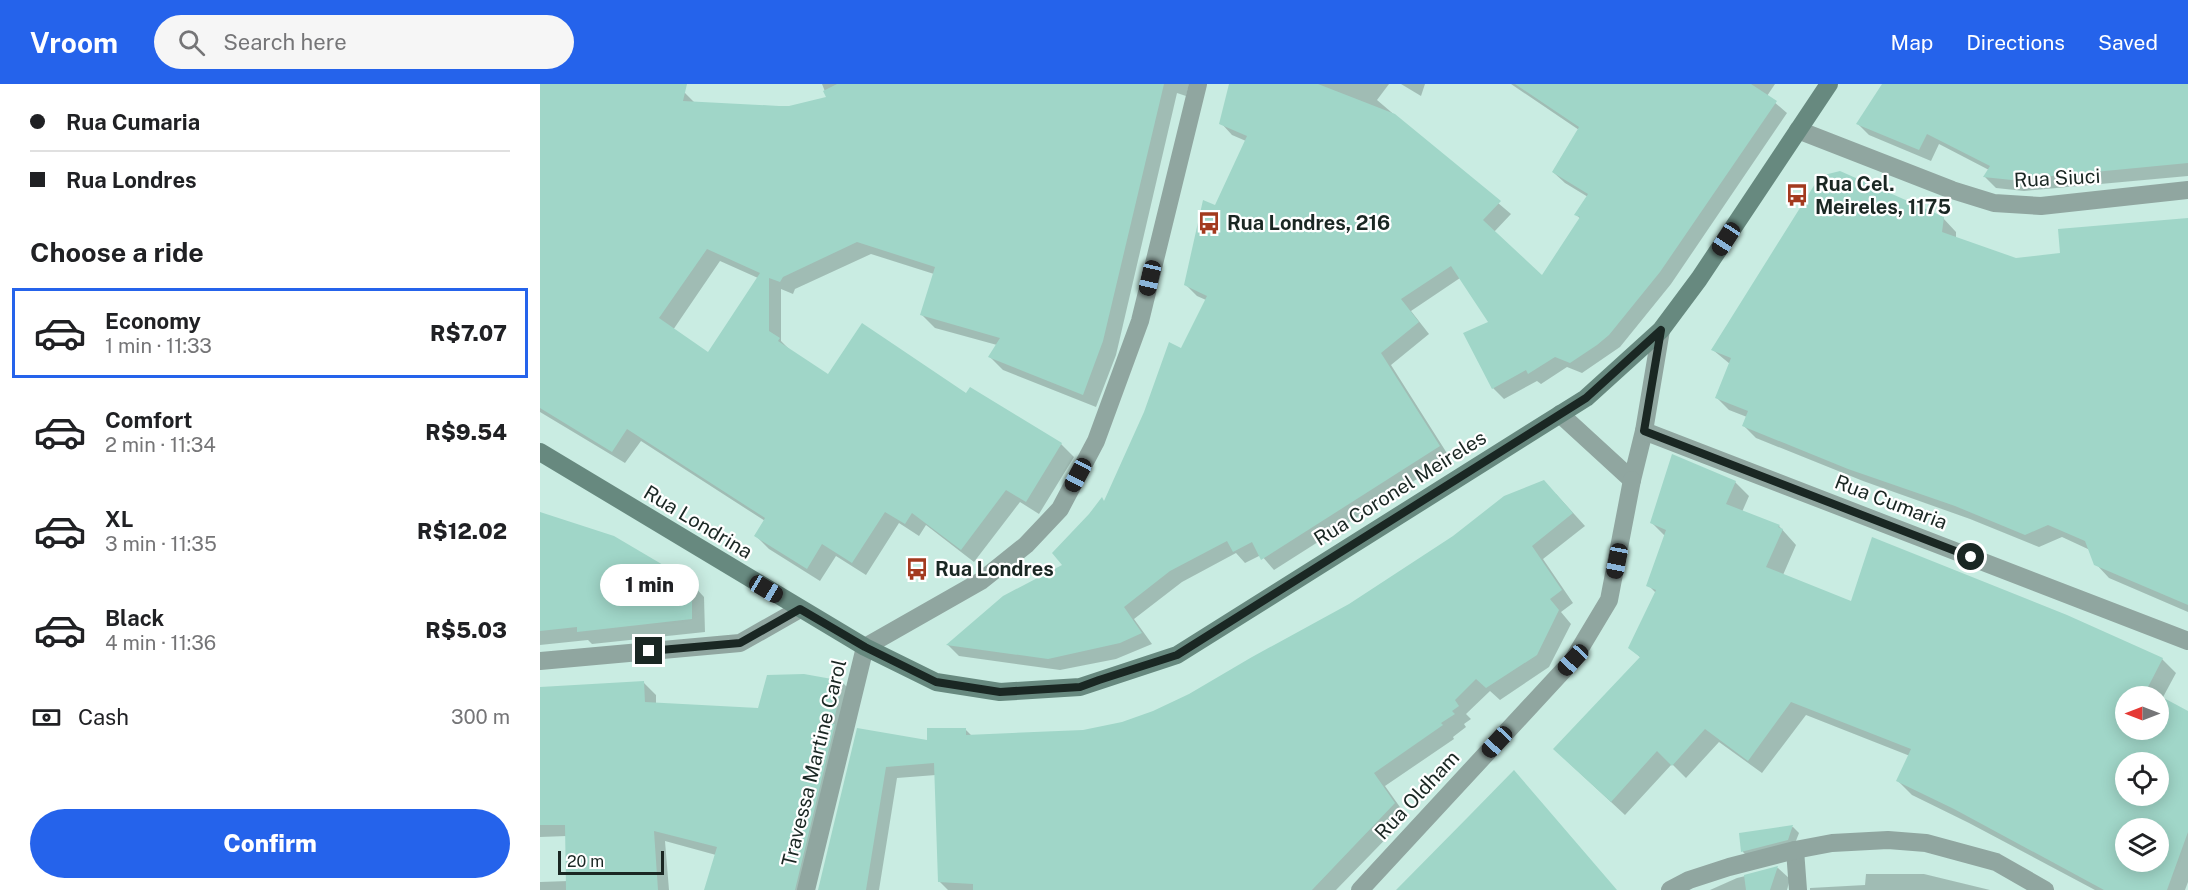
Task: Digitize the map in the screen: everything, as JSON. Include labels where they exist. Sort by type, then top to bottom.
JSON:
[{"type":"street","points":[[865,647],[981,581],[1026,544],[1060,509],[1096,441],[1140,321],[1198,84]]},
{"type":"street","name":"Rua Coronel Meireles","points":[[865,647],[936,682],[1000,692],[1080,687],[1177,655],[1586,398],[1661,330],[1699,279],[1829,84]]},
{"type":"street","name":"Rua Siuci","points":[[1798,130],[1952,190],[1994,203],[2041,206],[2188,190]]},
{"type":"street","name":"Rua Oldham","points":[[1360,890],[1573,660],[1609,600],[1632,480],[1644,431],[1661,330]]},
{"type":"street","points":[[1560,414],[1632,480]]},
{"type":"street","name":"Rua Cumaria","points":[[1644,431],[2188,641]]},
{"type":"street","name":"Rua Londrina","points":[[540,452],[865,647]]},
{"type":"street","points":[[540,661],[740,643],[800,609]]},
{"type":"street","name":"Travessa Martine Carol","points":[[806,890],[865,647]]},
{"type":"street","points":[[1670,890],[1689,880],[1729,867],[1795,850],[1832,843],[1888,840],[1926,843],[1996,862],[2045,890]]},
{"type":"street","points":[[1795,850],[1798,890]]},
{"type":"building","points":[[540,84],[687,84],[683,101],[789,106],[826,97],[823,91],[837,84],[1164,84],[1103,341],[1083,395],[988,357],[1000,338],[920,315],[935,267],[857,242],[783,277],[780,282],[769,278],[769,331],[780,338],[778,341],[828,374],[862,323],[966,393],[970,387],[1062,443],[1026,502],[1006,490],[961,550],[912,513],[905,524],[885,512],[852,563],[822,544],[807,569],[754,536],[765,518],[627,429],[612,452],[540,408]],"holes":[[[707,249],[760,273],[708,352],[659,318]]]},
{"type":"building","points":[[1229,84],[1318,84],[1395,114],[1501,201],[1483,220],[1542,275],[1580,217],[1574,215],[1588,194],[1552,172],[1579,127],[1515,84],[1751,84],[1777,101],[1660,272],[1609,335],[1570,363],[1555,357],[1528,374],[1526,370],[1492,389],[1463,333],[1488,322],[1451,266],[1401,299],[1419,322],[1381,353],[1440,446],[1261,560],[1252,542],[1233,552],[1227,541],[1170,571],[1124,607],[1142,633],[1120,643],[1048,659],[946,645],[1003,596],[1062,565],[1052,553],[1102,497],[1104,501],[1144,412],[1169,342],[1181,348],[1207,296],[1184,285],[1203,200],[1215,205],[1247,136],[1219,124]]},
{"type":"building","points":[[1882,84],[2188,84],[2188,163],[2012,180],[1983,177],[1990,166],[1927,134],[1919,150],[1856,124]]},
{"type":"building","points":[[1840,171],[1944,217],[1942,232],[2016,258],[2060,253],[2058,229],[2188,218],[2188,605],[2094,565],[2085,541],[2048,525],[2025,535],[1955,506],[1848,469],[1742,426],[1748,411],[1715,398],[1731,358],[1711,350],[1820,176]]},
{"type":"building","points":[[1672,454],[1736,481],[1726,504],[1780,525],[1778,527],[1783,529],[1766,567],[1851,601],[1872,537],[2067,615],[2163,658],[2149,686],[2115,686],[2115,740],[2169,740],[2169,701],[2188,711],[2188,832],[2167,890],[2104,890],[1954,809],[1896,781],[1911,749],[1791,702],[1748,761],[1705,729],[1672,766],[1657,751],[1611,802],[1553,749],[1640,657],[1628,648],[1656,590],[1646,586],[1666,530],[1650,523]]},
{"type":"building","points":[[1544,480],[1573,513],[1532,546],[1562,590],[1550,599],[1559,610],[1537,655],[1486,688],[1476,679],[1455,700],[1459,706],[1452,711],[1455,714],[1441,723],[1443,725],[1374,773],[1395,803],[1312,890],[973,890],[973,884],[938,882],[934,763],[886,767],[866,890],[818,890],[857,728],[927,740],[927,728],[966,728],[966,735],[1083,730],[1122,722],[1153,711],[1189,694],[1349,604],[1453,536],[1504,496]]},
{"type":"building","points":[[540,512],[614,536],[692,582],[692,619],[577,632],[577,627],[540,631]]},
{"type":"building","points":[[804,674],[843,681],[833,724],[835,724],[795,890],[704,890],[717,847],[654,831],[658,890],[566,890],[565,825],[540,825],[540,687],[644,681],[645,702],[758,708],[767,675]]},
{"type":"building","points":[[1514,770],[1617,890],[1396,890],[1469,816]]},
{"type":"building","points":[[1793,825],[1788,840],[1741,852],[1739,833]]},
{"type":"building","points":[[1778,866],[1770,890],[1746,890],[1744,875]]},
{"type":"place","name":"Rua Cel. Meireles, 1175","points":[[1797,195]]},
{"type":"place","name":"Rua Londres, 216","points":[[1209,223]]},
{"type":"place","name":"Rua Londres","points":[[917,569]]},
{"type":"route","points":[[649,651],[740,643],[800,609],[865,647],[936,682],[1000,692],[1080,687],[1177,655],[1586,398],[1661,330],[1644,431],[1971,557]]}]
